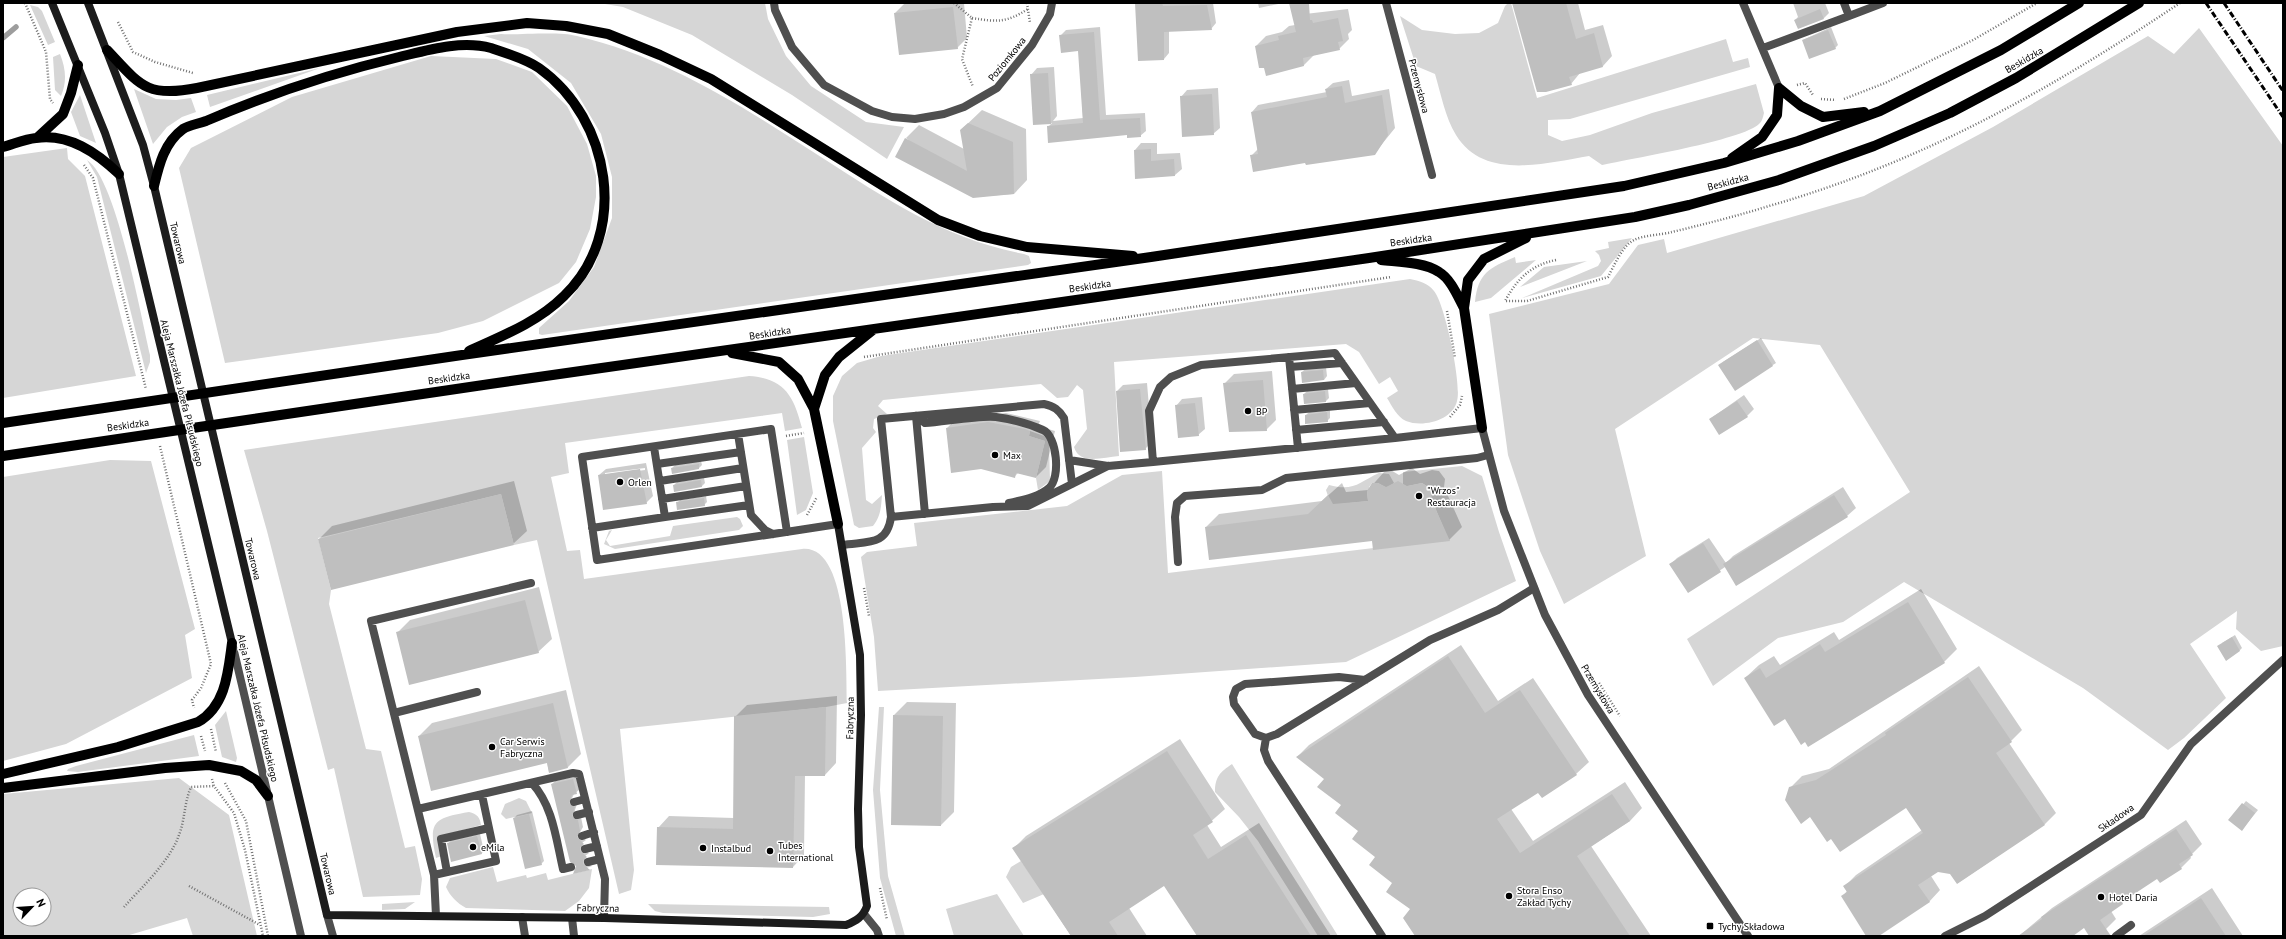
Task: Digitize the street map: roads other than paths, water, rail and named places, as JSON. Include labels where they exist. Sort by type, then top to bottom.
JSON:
[{"type":"main road","name":"Aleja Marszałka Józefa Piłsudskiego","points":[[52,3],[105,133],[119,174],[232,643]]},
{"type":"main road","points":[[88,3],[143,145],[154,186]]},
{"type":"main road","name":"Beskidzka","points":[[3,423],[462,355],[1151,257],[1624,186],[1724,163],[1798,141],[1880,111],[2001,50],[2080,3]]},
{"type":"main road","name":"Beskidzka","points":[[3,456],[77,444],[724,352],[1533,234],[1635,217],[1689,205],[1779,180],[1874,146],[1950,113],[2016,78],[2139,3]]},
{"type":"main road","points":[[107,50],[137,81],[163,92],[197,88],[457,32],[527,23],[566,26],[608,34],[660,55],[710,78],[938,220],[980,236],[1027,247],[1151,257]]},
{"type":"main road","points":[[154,186],[160,163],[170,141],[184,128],[288,88],[372,64],[433,49],[468,44],[489,48],[539,68],[569,96],[596,141],[605,180],[603,224],[589,263],[564,296],[531,321],[462,355]]},
{"type":"main road","points":[[37,138],[63,114],[71,93],[78,65]]},
{"type":"main road","points":[[1779,88],[1801,106],[1823,117],[1880,111]]},
{"type":"main road","points":[[1724,163],[1762,137],[1777,115],[1779,88]]},
{"type":"main road","points":[[3,147],[37,138],[72,142],[102,158],[119,174]]},
{"type":"main road","name":"Towarowa","points":[[154,186],[327,915]]},
{"type":"main road","points":[[1482,428],[1464,308],[1468,280],[1484,259],[1533,234]]},
{"type":"main road","points":[[1369,258],[1414,264],[1440,272],[1451,285],[1464,308]]},
{"type":"main road","points":[[814,409],[825,375],[839,357],[874,329]]},
{"type":"main road","points":[[724,352],[779,362],[798,379],[814,409],[838,524]]},
{"type":"main road","name":"Fabryczna","points":[[327,915],[604,918],[846,925],[864,914],[867,906],[859,847],[858,809],[861,715],[860,655],[838,524]]},
{"type":"main road","points":[[3,774],[118,747],[198,722],[208,716],[219,702],[224,688],[232,643]]},
{"type":"main road","points":[[3,788],[165,768],[220,766],[241,771],[256,780],[268,796]]},
{"type":"street","name":"Poziomkowa","points":[[774,3],[775,10],[792,47],[824,85],[872,111],[892,117],[915,119],[944,114],[978,100],[997,88],[1020,62],[1050,14],[1052,3]]},
{"type":"street","name":"Przemysłowa","points":[[1386,3],[1432,175]]},
{"type":"street","points":[[1743,3],[1779,88]]},
{"type":"street","points":[[1844,3],[1849,16]]},
{"type":"street","points":[[1763,48],[1883,3]]},
{"type":"street","points":[[1153,462],[1149,412],[1160,387],[1171,377],[1201,365],[1335,353],[1395,438]]},
{"type":"street","points":[[1289,357],[1298,448]]},
{"type":"street","points":[[1290,367],[1342,363]]},
{"type":"street","points":[[1292,389],[1356,382]]},
{"type":"street","points":[[1294,410],[1370,403]]},
{"type":"street","points":[[842,545],[879,540],[886,536],[890,528],[891,517],[881,419],[916,416],[925,423],[1044,404],[1057,409],[1064,418],[1072,484]]},
{"type":"street","points":[[989,413],[994,417],[1045,431],[1053,441],[1057,469],[1055,480],[1048,489],[1025,500],[993,507]]},
{"type":"street","points":[[916,416],[926,514]]},
{"type":"street","points":[[1296,430],[1384,422]]},
{"type":"street","name":"Przemysłowa","points":[[1482,428],[1504,511],[1545,615],[1588,694],[1748,936]]},
{"type":"street","points":[[1069,460],[1108,466],[1298,448],[1482,428]]},
{"type":"street","points":[[787,532],[771,429],[582,457],[597,560],[787,532],[838,524]]},
{"type":"street","points":[[738,434],[751,515],[765,530],[773,534]]},
{"type":"street","points":[[654,447],[665,517]]},
{"type":"street","points":[[657,464],[741,452]]},
{"type":"street","points":[[1178,562],[1175,517],[1177,503],[1185,496],[1262,490],[1286,478],[1477,458],[1488,455]]},
{"type":"street","points":[[891,517],[993,507],[1028,506],[1108,466]]},
{"type":"street","points":[[660,481],[744,468]]},
{"type":"street","points":[[662,499],[746,486]]},
{"type":"street","points":[[592,528],[749,505]]},
{"type":"street","points":[[436,916],[434,875],[371,620],[531,583]]},
{"type":"street","points":[[1266,738],[1430,640],[1498,610],[1534,588]]},
{"type":"street","name":"Aleja Marszałka Józefa Piłsudskiego","points":[[232,643],[268,796]]},
{"type":"street","name":"Składowa","points":[[1945,936],[1985,916],[2141,815],[2191,744],[2283,660]]},
{"type":"street","points":[[1266,738],[1255,734],[1234,704],[1233,697],[1236,689],[1245,684],[1339,677],[1365,680]]},
{"type":"street","points":[[394,713],[477,692]]},
{"type":"street","points":[[1266,738],[1264,750],[1268,761],[1382,936]]},
{"type":"street","points":[[418,809],[573,774],[579,774],[605,879],[604,918]]},
{"type":"street","points":[[532,783],[542,795],[548,808],[563,869],[571,867]]},
{"type":"street","points":[[434,875],[496,860],[482,795]]},
{"type":"street","points":[[268,796],[301,936]]},
{"type":"street","points":[[574,802],[585,799]]},
{"type":"street","points":[[548,808],[557,806]]},
{"type":"street","points":[[577,815],[589,812]]},
{"type":"street","points":[[551,821],[560,819]]},
{"type":"street","points":[[447,872],[441,839],[489,828]]},
{"type":"street","points":[[582,836],[594,832]]},
{"type":"street","points":[[556,842],[565,840]]},
{"type":"street","points":[[585,849],[597,846]]},
{"type":"street","points":[[560,855],[568,853]]},
{"type":"street","points":[[588,862],[600,859]]},
{"type":"street","points":[[864,914],[877,930],[879,936]]},
{"type":"street","name":"Towarowa","points":[[327,915],[333,936]]},
{"type":"street","points":[[522,917],[525,936]]},
{"type":"street","points":[[572,918],[574,936]]},
{"type":"street","points":[[2116,936],[2131,925]]},
{"type":"waterway","points":[[3,38],[16,27]]},
{"type":"railway","points":[[2206,3],[2283,117]]},
{"type":"railway","points":[[2224,3],[2283,91]]},
{"type":"place","name":"BP","points":[[1248,411]]},
{"type":"place","name":"Max","points":[[995,455]]},
{"type":"place","name":"Orlen","points":[[620,482]]},
{"type":"place","name":"\"Wrzos\" Restauracja","points":[[1419,496]]},
{"type":"place","name":"Car Serwis Fabryczna","points":[[492,747]]},
{"type":"place","name":"eMila","points":[[473,847]]},
{"type":"place","name":"Instalbud","points":[[703,848]]},
{"type":"place","name":"Tubes International","points":[[770,851]]},
{"type":"place","name":"Stora Enso Zakład Tychy","points":[[1509,896]]},
{"type":"place","name":"Hotel Daria","points":[[2101,897]]},
{"type":"place","name":"Tychy Składowa","points":[[1710,926]]}]
